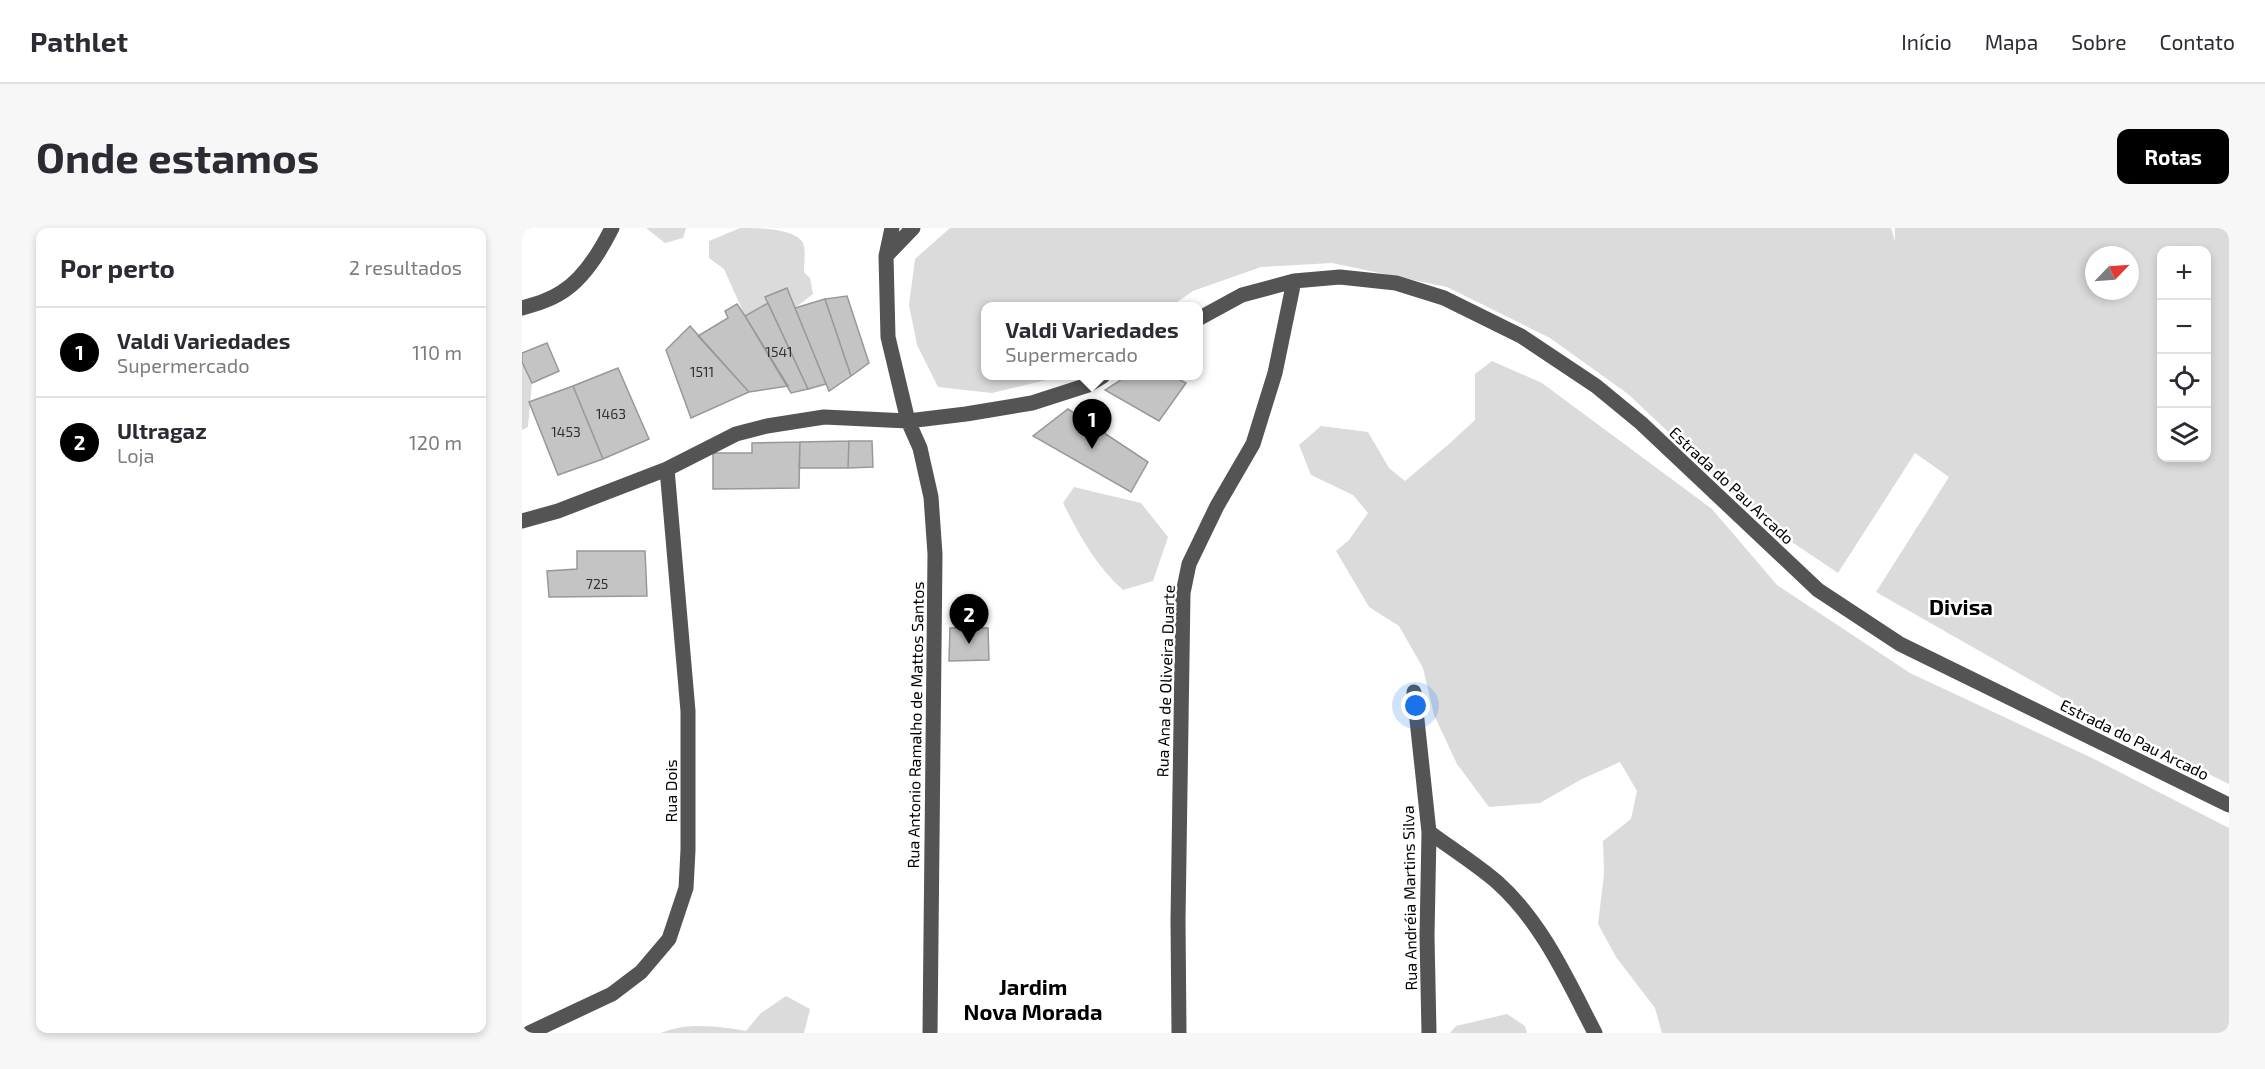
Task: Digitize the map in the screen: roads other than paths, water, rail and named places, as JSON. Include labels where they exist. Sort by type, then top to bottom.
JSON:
[{"type":"street","points":[[522,308],[545,301],[564,291],[582,273],[605,242],[612,228]]},
{"type":"street","name":"Rua Antonio Ramalho de Mattos Santos","points":[[892,228],[886,256],[888,338],[908,421],[920,448],[931,497],[935,554],[930,1033]]},
{"type":"street","points":[[886,256],[914,228]]},
{"type":"street","name":"Estrada do Pau Arcado","points":[[1203,316],[1242,295],[1294,280],[1340,277],[1396,283],[1444,298],[1521,336],[1596,386],[1641,423],[1811,584],[1859,618],[1900,644],[2229,805]]},
{"type":"street","name":"Rua Ana de Oliveira Duarte","points":[[1179,1033],[1178,920],[1183,593],[1189,564],[1217,506],[1253,444],[1275,374],[1294,280]]},
{"type":"street","points":[[522,521],[558,511],[667,469],[736,434],[767,426],[824,417],[908,421],[966,414],[1032,403],[1088,385],[1096,380]]},
{"type":"street","name":"Rua Dois","points":[[529,1033],[612,994],[641,972],[669,939],[686,888],[688,711],[667,469]]},
{"type":"street","name":"Rua Andréia Martins Silva","points":[[1414,692],[1430,832],[1427,936],[1429,1033]]},
{"type":"street","points":[[1430,832],[1497,882],[1521,908],[1556,958],[1595,1033]]},
{"type":"place","name":"Valdi Variedades","points":[[1092,449]]},
{"type":"place","name":"Ultragaz","points":[[969,644]]},
{"type":"district","name":"Divisa","points":[[1961,606]]},
{"type":"district","name":"Jardim Nova Morada","points":[[1033,998]]}]
